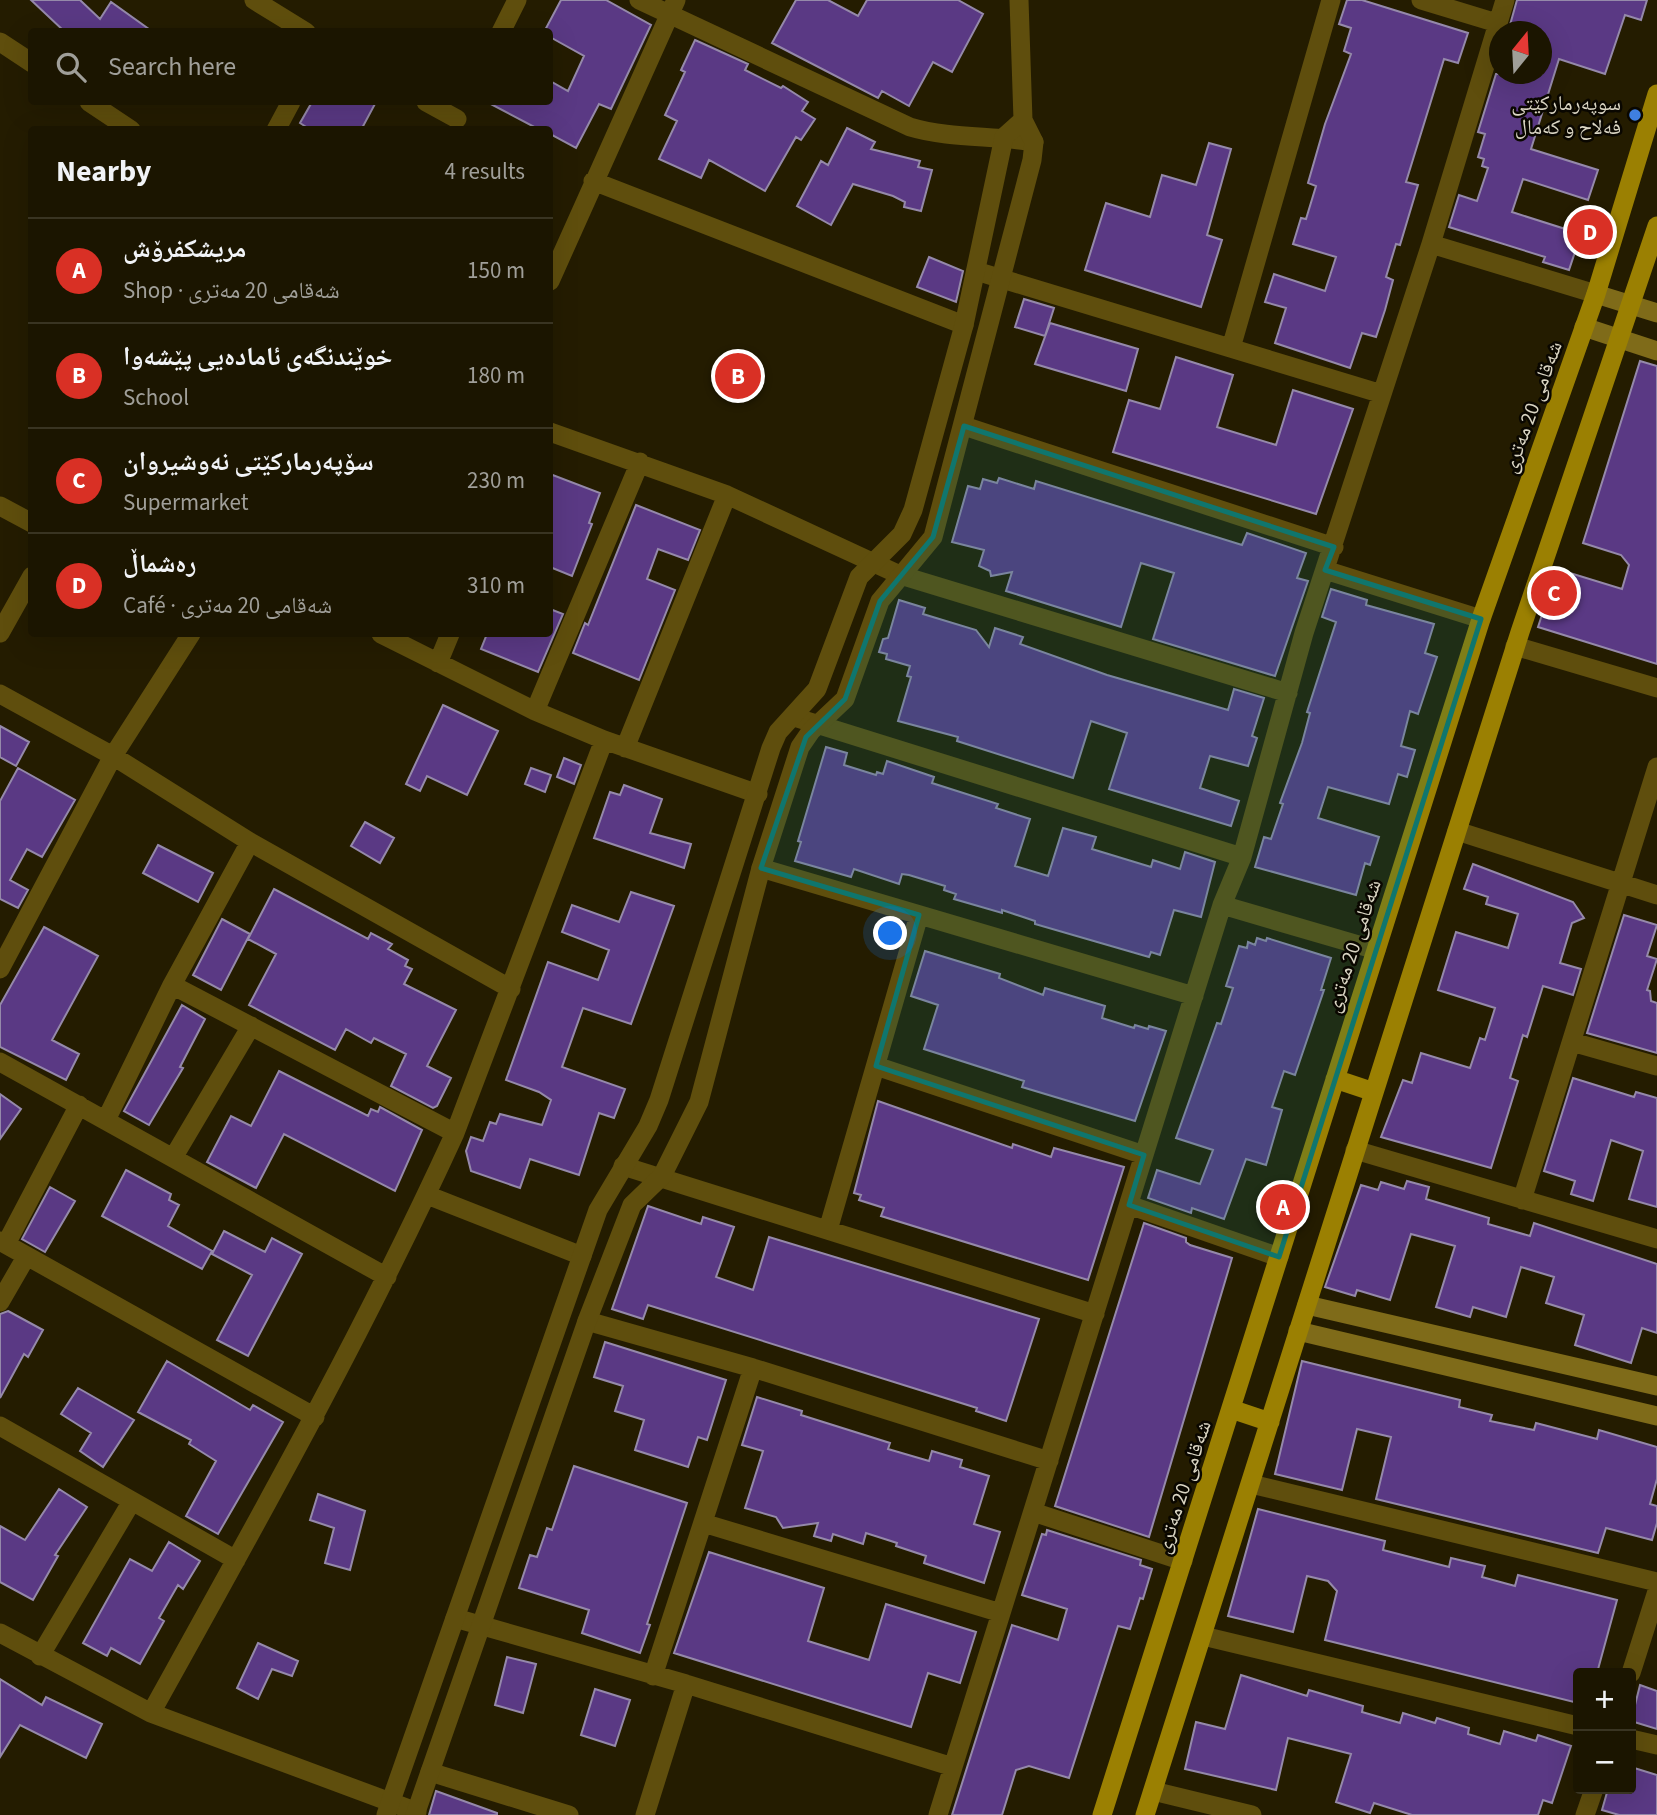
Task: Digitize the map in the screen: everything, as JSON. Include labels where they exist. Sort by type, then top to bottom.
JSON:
[{"type":"main road","name":"شەقامی 20 مەتری","points":[[1102,1815],[1481,618],[1596,294],[1657,94]]},
{"type":"main road","points":[[1145,1815],[1515,646],[1657,226]]},
{"type":"main road","points":[[1596,294],[1657,313]]},
{"type":"main road","points":[[1584,327],[1657,351]]},
{"type":"main road","points":[[1335,1079],[1374,1091]]},
{"type":"main road","points":[[1307,1305],[1657,1386]]},
{"type":"main road","points":[[1298,1331],[1657,1416]]},
{"type":"main road","points":[[1231,1409],[1270,1422]]},
{"type":"street","points":[[254,0],[283,7],[302,28]]},
{"type":"street","points":[[503,28],[517,0]]},
{"type":"street","points":[[639,0],[673,7],[910,127],[952,135],[1004,137],[1034,142]]},
{"type":"street","points":[[1231,348],[1331,0]]},
{"type":"street","points":[[1422,0],[1490,21]]},
{"type":"street","points":[[1498,21],[1505,0]]},
{"type":"street","points":[[0,1633],[151,1713],[389,1809],[416,1813],[587,1321],[632,1205],[662,1176],[699,1102],[761,869],[800,747],[845,699],[875,611],[886,592],[933,537],[1002,279],[1034,142],[1023,120],[1015,2]]},
{"type":"street","points":[[553,274],[673,7]]},
{"type":"street","points":[[0,42],[28,60]]},
{"type":"street","points":[[938,1815],[1194,996],[1223,905],[1242,857],[1325,570],[1431,244],[1489,50]]},
{"type":"street","points":[[94,105],[125,126]]},
{"type":"street","points":[[278,126],[289,105]]},
{"type":"street","points":[[430,105],[454,124],[464,105]]},
{"type":"street","points":[[389,1809],[603,1199],[648,1126],[659,1100],[771,748],[778,732],[817,689],[859,577],[906,527],[964,325],[1004,137],[1023,120]]},
{"type":"street","points":[[593,181],[964,325]]},
{"type":"street","points":[[1431,244],[1596,294]]},
{"type":"street","points":[[976,271],[1382,394]]},
{"type":"street","points":[[964,426],[1334,547]]},
{"type":"street","points":[[553,433],[727,495],[900,575],[1289,693]]},
{"type":"street","points":[[535,711],[640,462]]},
{"type":"street","points":[[625,748],[727,495]]},
{"type":"street","points":[[0,506],[28,521]]},
{"type":"street","points":[[1325,570],[1481,618]]},
{"type":"street","points":[[0,633],[28,583]]},
{"type":"street","points":[[0,969],[113,756],[189,637]]},
{"type":"street","points":[[388,637],[535,711],[625,748],[758,793]]},
{"type":"street","points":[[438,663],[449,637]]},
{"type":"street","points":[[1515,646],[1657,688]]},
{"type":"street","points":[[0,694],[113,756],[250,842],[512,989]]},
{"type":"street","points":[[793,717],[1242,857]]},
{"type":"street","points":[[151,1713],[315,1417],[387,1277],[456,1133],[604,740]]},
{"type":"street","points":[[1522,1200],[1657,767]]},
{"type":"street","points":[[1457,831],[1657,895]]},
{"type":"street","points":[[106,1120],[172,985],[250,842]]},
{"type":"street","points":[[761,869],[1194,996]]},
{"type":"street","points":[[1223,905],[1376,950]]},
{"type":"street","points":[[828,1230],[919,915]]},
{"type":"street","points":[[172,985],[456,1133]]},
{"type":"street","points":[[173,1158],[251,1026]]},
{"type":"street","points":[[1572,1042],[1657,1066]]},
{"type":"street","points":[[0,1062],[387,1277]]},
{"type":"street","points":[[876,1066],[1144,1155]]},
{"type":"street","points":[[79,1105],[3,1242],[315,1417]]},
{"type":"street","points":[[1356,1150],[1657,1240]]},
{"type":"street","points":[[623,1166],[662,1176],[1095,1314]]},
{"type":"street","points":[[427,1195],[582,1256]]},
{"type":"street","points":[[1129,1205],[1279,1257]]},
{"type":"street","points":[[0,1302],[26,1256]]},
{"type":"street","points":[[587,1321],[752,1368],[1049,1461]]},
{"type":"street","points":[[653,1676],[752,1368]]},
{"type":"street","points":[[0,1426],[236,1560]]},
{"type":"street","points":[[1251,1484],[1657,1582]]},
{"type":"street","points":[[40,1656],[132,1501]]},
{"type":"street","points":[[1033,1512],[1183,1562]]},
{"type":"street","points":[[703,1523],[1001,1613]]},
{"type":"street","points":[[1633,1668],[1657,1591]]},
{"type":"street","points":[[456,1618],[686,1684],[953,1767]]},
{"type":"street","points":[[1203,1636],[1573,1725]]},
{"type":"street","points":[[645,1815],[686,1684]]},
{"type":"street","points":[[1636,1740],[1657,1745]]},
{"type":"street","points":[[430,1772],[569,1815]]},
{"type":"street","points":[[1153,1791],[1252,1815]]},
{"type":"street","points":[[1585,1815],[1592,1794]]},
{"type":"highlighted area","points":[[964,426],[1334,547],[1325,570],[1481,619],[1279,1257],[1129,1205],[1144,1155],[876,1066],[919,915],[761,868],[806,737],[845,699],[880,601],[933,537]]},
{"type":"building","points":[[31,0],[80,0],[100,19],[111,2],[147,28],[61,28]]},
{"type":"building","points":[[561,0],[606,0],[651,25],[611,109],[599,104],[576,148],[553,136],[553,126],[532,126],[493,105],[553,105],[553,83],[568,91],[584,56],[553,39],[553,28],[546,28]]},
{"type":"building","points":[[796,0],[828,0],[858,16],[867,0],[958,0],[983,14],[952,72],[933,62],[909,106],[882,91],[878,98],[772,43]]},
{"type":"building","points":[[1347,0],[1362,0],[1468,33],[1458,63],[1444,59],[1406,182],[1418,185],[1400,245],[1396,244],[1386,277],[1393,280],[1376,337],[1362,333],[1350,368],[1275,343],[1286,308],[1265,302],[1274,274],[1325,291],[1336,257],[1293,244],[1301,218],[1306,219],[1316,186],[1308,183],[1325,124],[1351,54],[1344,51],[1351,28],[1339,24]]},
{"type":"building","points":[[1517,0],[1647,0],[1641,20],[1625,15],[1605,74],[1559,59],[1552,82],[1552,21],[1511,21]]},
{"type":"building","points":[[695,40],[748,64],[745,70],[781,88],[783,86],[808,102],[802,111],[815,119],[801,140],[796,137],[765,191],[709,160],[701,178],[659,159],[677,121],[665,115],[685,72],[681,70]]},
{"type":"building","points":[[1493,84],[1551,84],[1531,149],[1598,170],[1588,200],[1523,179],[1512,212],[1581,234],[1569,270],[1543,262],[1545,257],[1449,227],[1459,195],[1477,201],[1488,168],[1482,166],[1484,159],[1478,157],[1485,134],[1478,132]]},
{"type":"building","points":[[310,105],[374,105],[363,126],[305,126],[300,123]]},
{"type":"building","points":[[847,128],[875,142],[871,149],[920,161],[918,167],[932,170],[921,211],[904,207],[905,202],[893,196],[853,184],[831,225],[797,206],[821,161],[828,165]]},
{"type":"building","points":[[1209,143],[1231,149],[1207,235],[1222,240],[1201,307],[1085,270],[1106,203],[1150,217],[1162,175],[1196,185]]},
{"type":"building","points":[[929,257],[963,271],[956,302],[917,287]]},
{"type":"building","points":[[1024,299],[1054,308],[1045,336],[1015,327]]},
{"type":"building","points":[[1050,323],[1138,349],[1126,391],[1035,364]]},
{"type":"building","points":[[1176,357],[1233,375],[1217,427],[1276,445],[1293,390],[1353,409],[1316,514],[1113,452],[1129,400],[1160,409]]},
{"type":"building","points":[[1640,361],[1657,366],[1657,664],[1538,627],[1557,569],[1622,589],[1629,565],[1621,555],[1583,543]]},
{"type":"building","points":[[553,475],[600,493],[589,523],[592,524],[572,576],[553,568]]},
{"type":"building","points":[[999,478],[1034,489],[1036,481],[1242,545],[1247,533],[1306,553],[1297,578],[1308,581],[1275,676],[1153,639],[1174,573],[1141,563],[1121,627],[1006,591],[1012,572],[991,576],[990,571],[979,566],[984,550],[952,542],[968,486],[980,489],[983,479],[997,483]]},
{"type":"building","points":[[636,505],[700,530],[688,560],[658,549],[647,579],[675,590],[639,680],[573,653],[585,623],[588,625]]},
{"type":"building","points":[[1331,589],[1367,600],[1366,605],[1434,624],[1425,653],[1437,657],[1418,714],[1410,711],[1401,746],[1415,750],[1407,777],[1398,774],[1389,804],[1328,787],[1318,818],[1379,837],[1370,865],[1365,863],[1356,895],[1255,867],[1264,837],[1271,839],[1283,804],[1280,803],[1302,743],[1310,713],[1307,712],[1336,622],[1322,617]]},
{"type":"building","points":[[899,600],[925,608],[923,614],[976,630],[989,647],[995,628],[1023,637],[1020,644],[1107,675],[1228,710],[1234,689],[1264,698],[1252,736],[1257,738],[1248,766],[1210,756],[1200,788],[1239,801],[1231,826],[1109,789],[1127,733],[1091,721],[1073,778],[957,741],[958,737],[898,721],[911,677],[907,676],[910,666],[886,659],[887,654],[879,652],[883,639],[888,638]]},
{"type":"building","points":[[553,610],[563,614],[538,672],[481,649],[486,637],[553,637]]},
{"type":"building","points":[[443,705],[498,731],[467,795],[427,776],[420,791],[406,784]]},
{"type":"building","points":[[0,726],[29,742],[16,766],[0,757]]},
{"type":"building","points":[[826,747],[847,753],[844,765],[876,775],[877,772],[883,774],[887,761],[934,777],[932,783],[998,804],[996,808],[1030,819],[1015,866],[1048,876],[1063,828],[1096,837],[1092,849],[1151,867],[1153,860],[1180,869],[1185,852],[1215,862],[1201,917],[1174,910],[1160,955],[1151,952],[1149,957],[1035,924],[1035,921],[1002,910],[1002,913],[954,899],[956,894],[944,890],[945,886],[909,875],[902,874],[899,884],[854,869],[851,877],[795,861],[801,842],[798,841]]},
{"type":"building","points":[[564,758],[581,765],[574,784],[557,777]]},
{"type":"building","points":[[18,768],[75,800],[42,857],[27,849],[10,880],[28,890],[18,908],[0,899],[0,801]]},
{"type":"building","points":[[531,768],[551,775],[545,792],[525,784]]},
{"type":"building","points":[[624,785],[662,799],[650,833],[691,844],[684,868],[594,838],[610,792],[620,795]]},
{"type":"building","points":[[365,822],[394,838],[380,863],[351,846]]},
{"type":"building","points":[[158,845],[213,873],[198,902],[143,873]]},
{"type":"building","points":[[1473,864],[1573,902],[1584,918],[1572,923],[1560,963],[1581,969],[1573,995],[1543,986],[1527,1037],[1523,1035],[1510,1078],[1518,1081],[1491,1168],[1381,1137],[1403,1080],[1412,1083],[1421,1053],[1470,1068],[1480,1038],[1485,1040],[1495,1008],[1438,990],[1456,932],[1508,948],[1518,914],[1486,904],[1488,897],[1464,889]]},
{"type":"building","points":[[274,889],[368,939],[371,933],[392,944],[388,949],[408,960],[405,966],[412,969],[404,984],[456,1010],[427,1066],[451,1078],[437,1106],[433,1108],[391,1086],[406,1054],[374,1038],[371,1043],[346,1029],[335,1050],[249,1005],[276,954],[248,939]]},
{"type":"building","points":[[631,892],[674,906],[631,1024],[583,1008],[562,1067],[625,1089],[614,1118],[599,1113],[579,1175],[530,1159],[520,1188],[471,1171],[466,1151],[471,1137],[483,1141],[490,1122],[496,1124],[500,1114],[542,1125],[551,1100],[539,1092],[506,1080],[548,962],[598,980],[609,950],[562,932],[572,905],[619,922]]},
{"type":"building","points":[[1624,915],[1657,925],[1647,956],[1657,959],[1647,990],[1650,991],[1651,1001],[1657,1003],[1657,1053],[1587,1033]]},
{"type":"building","points":[[222,919],[250,934],[221,990],[193,975]]},
{"type":"building","points":[[44,927],[98,956],[52,1040],[79,1054],[66,1080],[0,1047],[0,1005]]},
{"type":"building","points":[[1257,938],[1266,941],[1267,938],[1331,958],[1321,990],[1324,990],[1295,1075],[1284,1071],[1272,1107],[1282,1110],[1266,1165],[1246,1159],[1224,1219],[1192,1208],[1191,1213],[1148,1198],[1157,1170],[1200,1184],[1213,1150],[1176,1138],[1217,1023],[1221,1024],[1233,988],[1226,986],[1239,946],[1247,948],[1248,942],[1255,945]]},
{"type":"building","points":[[925,951],[1000,974],[999,978],[1043,995],[1045,988],[1105,1006],[1102,1018],[1134,1028],[1135,1025],[1148,1029],[1149,1026],[1166,1031],[1135,1121],[1022,1087],[1024,1081],[924,1049],[938,1005],[911,996]]},
{"type":"building","points":[[182,1005],[205,1019],[180,1067],[183,1068],[149,1125],[124,1111]]},
{"type":"building","points":[[279,1071],[368,1116],[371,1109],[378,1112],[380,1107],[422,1130],[395,1191],[284,1134],[256,1188],[207,1162],[231,1116],[251,1126]]},
{"type":"building","points":[[1573,1078],[1634,1097],[1636,1092],[1657,1098],[1657,1207],[1629,1199],[1643,1151],[1611,1140],[1593,1201],[1571,1194],[1575,1181],[1544,1171]]},
{"type":"building","points":[[0,1094],[21,1109],[0,1139]]},
{"type":"building","points":[[878,1101],[1012,1148],[1013,1144],[1051,1157],[1054,1148],[1124,1167],[1088,1280],[881,1216],[884,1208],[859,1200],[861,1195],[854,1193]]},
{"type":"building","points":[[126,1170],[171,1194],[169,1200],[179,1205],[168,1226],[212,1251],[202,1269],[102,1216]]},
{"type":"building","points":[[1407,1181],[1429,1187],[1426,1199],[1489,1218],[1488,1224],[1530,1236],[1534,1223],[1657,1264],[1657,1333],[1642,1328],[1631,1363],[1575,1345],[1584,1315],[1546,1303],[1554,1277],[1521,1267],[1506,1317],[1473,1307],[1470,1317],[1436,1307],[1455,1246],[1411,1234],[1390,1300],[1357,1290],[1355,1296],[1325,1287],[1361,1185],[1378,1190],[1381,1182],[1404,1189]]},
{"type":"building","points":[[50,1187],[75,1201],[45,1252],[22,1239]]},
{"type":"building","points":[[648,1206],[701,1224],[703,1217],[734,1227],[716,1277],[753,1290],[769,1237],[1039,1319],[1006,1421],[976,1411],[977,1408],[648,1305],[643,1319],[612,1309]]},
{"type":"building","points":[[1144,1223],[1186,1238],[1190,1245],[1232,1258],[1149,1537],[1055,1506]]},
{"type":"building","points":[[224,1231],[265,1252],[272,1238],[302,1254],[248,1356],[217,1340],[252,1275],[212,1254]]},
{"type":"building","points":[[8,1311],[43,1330],[28,1357],[24,1354],[0,1398],[0,1314]]},
{"type":"building","points":[[605,1342],[726,1380],[707,1440],[698,1437],[688,1467],[635,1450],[644,1420],[615,1411],[623,1386],[594,1377]]},
{"type":"building","points":[[167,1361],[250,1410],[253,1405],[283,1422],[218,1534],[186,1516],[216,1461],[189,1444],[191,1440],[138,1412]]},
{"type":"building","points":[[1302,1361],[1460,1400],[1459,1407],[1492,1415],[1490,1421],[1534,1430],[1536,1423],[1597,1439],[1599,1430],[1657,1447],[1657,1479],[1650,1504],[1657,1506],[1657,1523],[1652,1540],[1606,1528],[1598,1553],[1376,1499],[1391,1437],[1357,1429],[1342,1490],[1275,1474]]},
{"type":"building","points":[[78,1388],[134,1420],[103,1467],[80,1451],[91,1433],[61,1414]]},
{"type":"building","points":[[757,1397],[802,1411],[801,1415],[890,1443],[888,1449],[929,1461],[932,1451],[962,1460],[960,1467],[989,1476],[974,1524],[1000,1532],[984,1583],[924,1563],[926,1556],[866,1533],[863,1544],[833,1534],[831,1541],[814,1536],[818,1523],[783,1528],[776,1517],[745,1508],[763,1451],[742,1445]]},
{"type":"building","points":[[574,1466],[687,1503],[640,1653],[582,1633],[589,1610],[519,1588],[530,1555],[537,1557],[547,1528],[552,1530]]},
{"type":"building","points":[[59,1489],[87,1507],[55,1555],[58,1556],[33,1600],[0,1582],[0,1526],[25,1540]]},
{"type":"building","points":[[318,1494],[365,1511],[350,1570],[325,1563],[334,1528],[310,1520]]},
{"type":"building","points":[[1258,1509],[1385,1541],[1383,1550],[1449,1567],[1451,1558],[1485,1566],[1482,1577],[1515,1586],[1518,1575],[1617,1600],[1598,1668],[1573,1668],[1573,1702],[1325,1640],[1337,1591],[1328,1581],[1307,1576],[1293,1632],[1228,1616]]},
{"type":"building","points":[[1047,1530],[1141,1560],[1140,1565],[1152,1569],[1143,1599],[1140,1598],[1130,1629],[1118,1626],[1069,1778],[1029,1766],[1016,1770],[1002,1815],[952,1815],[1012,1625],[1058,1640],[1067,1609],[1022,1595],[1042,1534],[1046,1535]]},
{"type":"building","points":[[169,1542],[200,1561],[183,1589],[178,1585],[159,1618],[164,1621],[140,1664],[111,1648],[107,1656],[83,1643],[130,1559],[152,1571]]},
{"type":"building","points":[[709,1552],[824,1588],[808,1641],[869,1660],[886,1604],[976,1632],[960,1683],[928,1673],[911,1727],[674,1653]]},
{"type":"building","points":[[258,1643],[298,1661],[292,1676],[272,1669],[258,1699],[237,1688]]},
{"type":"building","points":[[507,1657],[536,1664],[523,1713],[495,1705]]},
{"type":"building","points":[[1241,1675],[1307,1696],[1309,1690],[1363,1706],[1362,1712],[1400,1723],[1403,1713],[1435,1723],[1437,1718],[1469,1728],[1468,1734],[1500,1744],[1504,1731],[1536,1741],[1538,1735],[1571,1746],[1552,1803],[1543,1800],[1538,1815],[1412,1815],[1374,1803],[1370,1813],[1336,1802],[1351,1754],[1288,1738],[1276,1790],[1185,1769],[1196,1722],[1225,1729]]},
{"type":"building","points":[[0,1679],[42,1705],[46,1697],[102,1724],[86,1758],[20,1725],[0,1757]]},
{"type":"building","points":[[1640,1685],[1657,1691],[1657,1729],[1636,1723],[1636,1701]]},
{"type":"building","points":[[595,1689],[630,1700],[615,1746],[581,1735]]},
{"type":"building","points":[[1636,1769],[1657,1775],[1657,1815],[1619,1815],[1602,1810],[1607,1794],[1636,1794]]},
{"type":"building","points":[[436,1791],[497,1813],[497,1815],[429,1815]]},
{"type":"place","name":"سوپەرمارکێتی فەلاح و کەمال","points":[[1635,115]]},
{"type":"place","name":"رەشماڵ","points":[[1590,232]]},
{"type":"place","name":"خوێندنگەی ئامادەیی پێشەوا","points":[[738,376]]},
{"type":"place","name":"سۆپەرمارکێتی نەوشیروان","points":[[1554,593]]},
{"type":"place","name":"مریشکفرۆش","points":[[1283,1207]]}]
